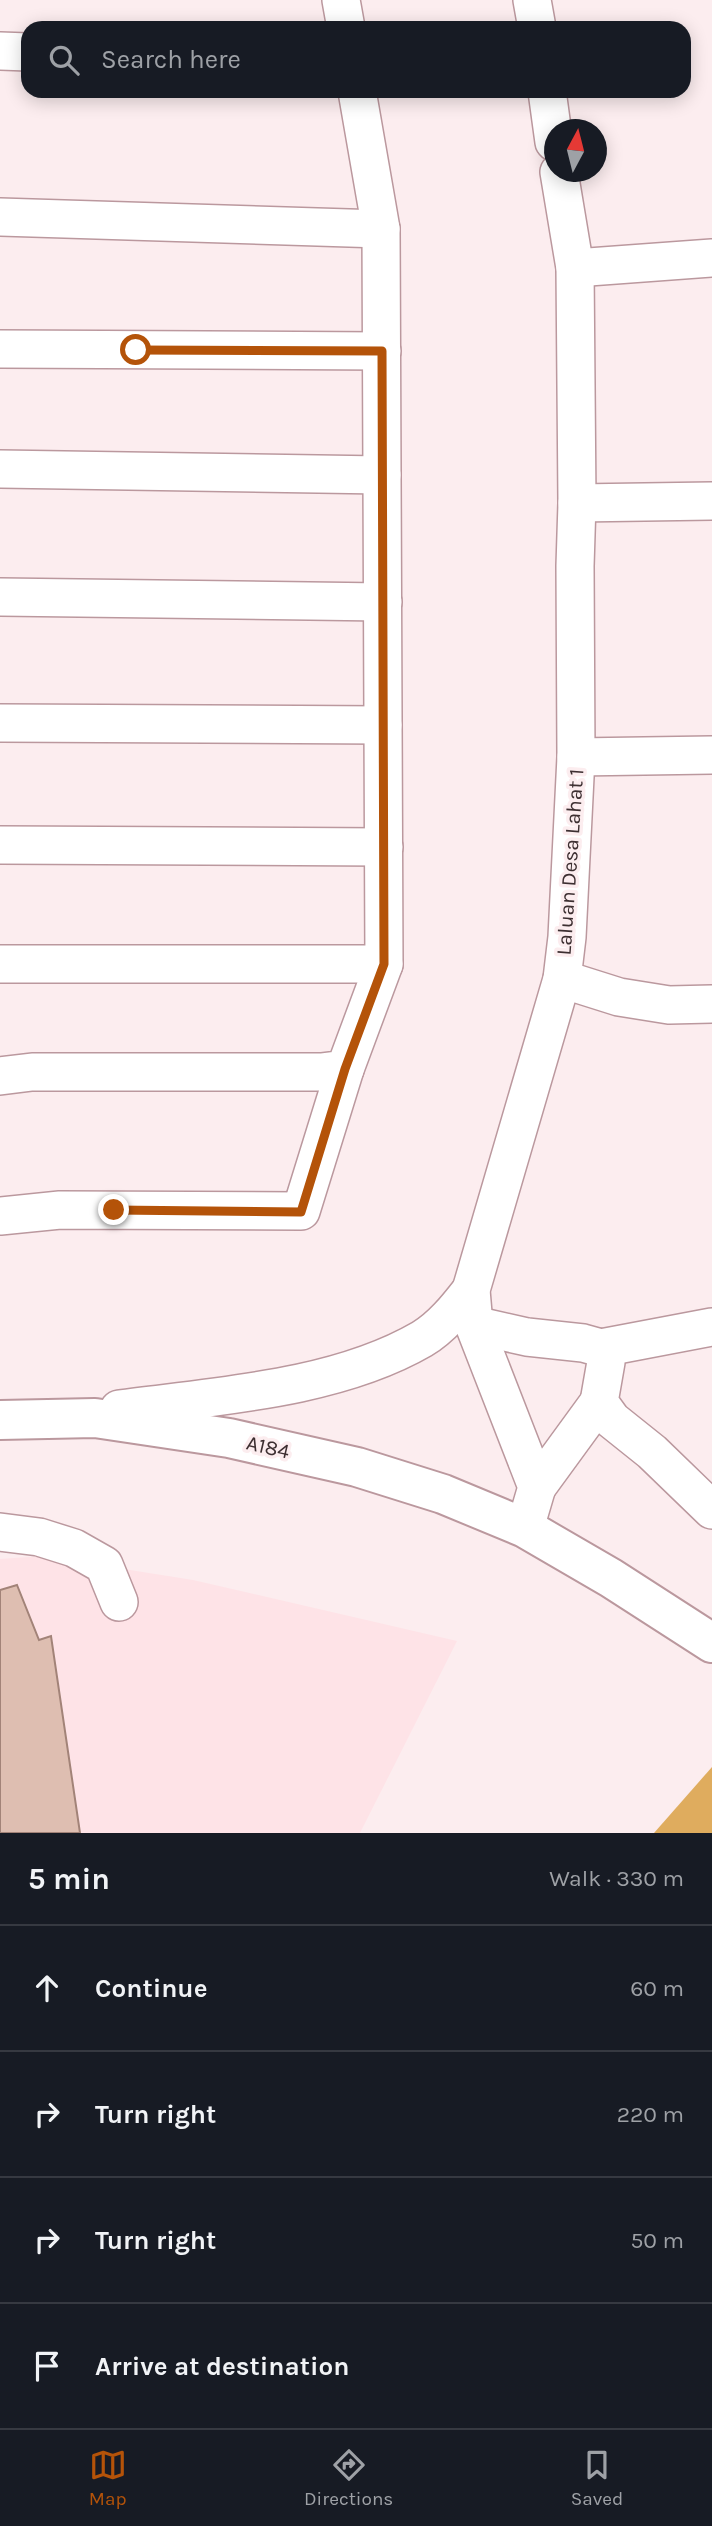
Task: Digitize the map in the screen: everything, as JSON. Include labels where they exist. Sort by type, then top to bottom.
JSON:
[{"type":"main road","name":"A184","points":[[0,1420],[94,1418],[240,1440],[357,1467],[431,1490],[525,1528],[611,1578],[712,1643]]},
{"type":"street","points":[[341,0],[345,21]]},
{"type":"street","points":[[532,0],[536,21]]},
{"type":"street","points":[[0,51],[21,52]]},
{"type":"street","points":[[0,1216],[60,1210],[301,1212],[345,1069],[384,964],[382,229],[358,98]]},
{"type":"street","points":[[548,98],[551,119]]},
{"type":"street","name":"Laluan Desa Lahat 1","points":[[537,1487],[474,1325],[471,1290],[562,979],[567,937],[576,757],[575,566],[578,503],[575,268],[561,182]]},
{"type":"street","points":[[0,217],[382,229]]},
{"type":"street","points":[[575,268],[712,258]]},
{"type":"street","points":[[0,349],[382,351]]},
{"type":"street","points":[[0,469],[382,475]]},
{"type":"street","points":[[578,503],[712,501]]},
{"type":"street","points":[[0,597],[383,602]]},
{"type":"street","points":[[0,723],[383,725]]},
{"type":"street","points":[[576,757],[712,755]]},
{"type":"street","points":[[0,845],[384,847]]},
{"type":"street","points":[[0,964],[384,964]]},
{"type":"street","points":[[562,979],[619,997],[669,1005],[712,1004]]},
{"type":"street","points":[[0,1076],[32,1072],[321,1072],[345,1069]]},
{"type":"street","points":[[120,1409],[263,1390],[352,1371],[423,1339],[451,1316],[471,1290]]},
{"type":"street","points":[[474,1325],[527,1337],[583,1343],[601,1348],[712,1327]]},
{"type":"street","points":[[525,1528],[537,1487],[599,1402],[606,1362],[601,1348]]},
{"type":"street","points":[[599,1402],[612,1420],[652,1452],[712,1510]]},
{"type":"street","points":[[0,1532],[39,1537],[75,1548],[104,1566],[120,1602]]},
{"type":"shaded area","points":[[42,1556],[193,1580],[457,1641],[360,1833],[0,1833],[0,1559]]},
{"type":"shaded area","points":[[712,1767],[712,1833],[654,1833]]},
{"type":"building","points":[[17,1585],[39,1640],[51,1636],[80,1833],[0,1833],[0,1590]]},
{"type":"route","points":[[114,1210],[301,1212],[345,1069],[384,964],[382,351],[136,350]]}]
